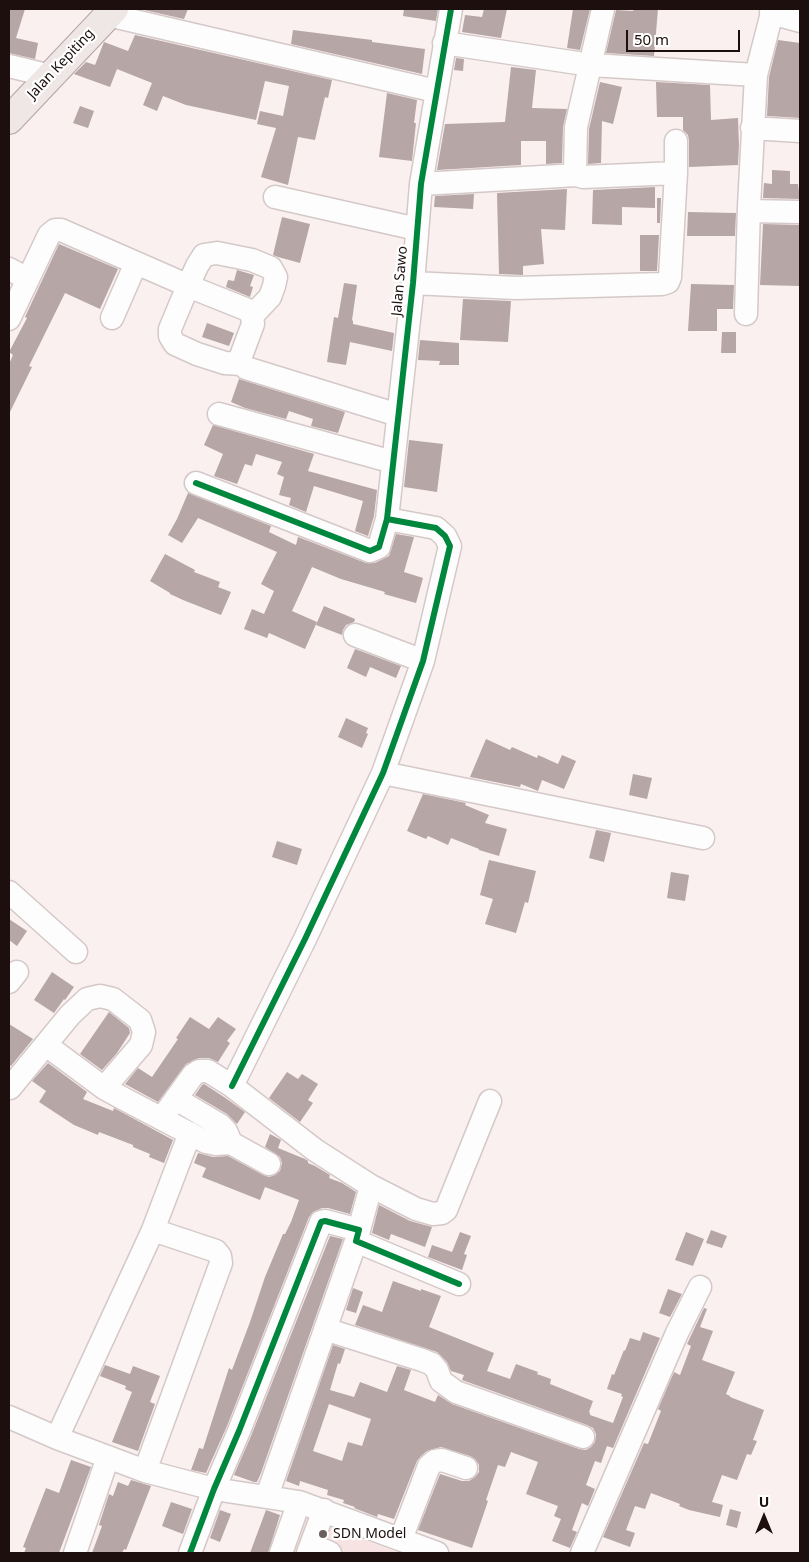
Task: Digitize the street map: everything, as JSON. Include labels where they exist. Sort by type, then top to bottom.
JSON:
[{"type":"main road","name":"Jalan Kepiting","points":[[9,120],[111,12]]},
{"type":"street","name":"Jalan Sawo","points":[[196,484],[370,551],[378,547],[387,519],[413,283],[421,184],[451,9]]},
{"type":"street","points":[[577,175],[575,171],[576,127],[603,9]]},
{"type":"street","points":[[746,314],[752,128],[756,75],[772,11],[800,21]]},
{"type":"street","points":[[111,12],[436,91]]},
{"type":"street","points":[[444,42],[591,65],[756,75]]},
{"type":"street","points":[[9,66],[51,76]]},
{"type":"street","points":[[752,128],[800,131]]},
{"type":"street","points":[[413,283],[516,288],[662,284],[668,282],[670,277],[676,173],[676,141]]},
{"type":"street","points":[[421,184],[577,175],[583,177],[676,173]]},
{"type":"street","points":[[276,197],[417,229]]},
{"type":"street","points":[[749,211],[800,212]]},
{"type":"street","points":[[9,319],[18,274],[49,234],[55,230],[61,230],[188,286],[248,310],[252,316],[253,324],[241,356],[241,364]]},
{"type":"street","points":[[252,316],[270,297],[276,277],[271,268],[252,260],[217,253],[204,255],[188,286],[170,329],[170,336],[175,344],[197,354],[225,363],[241,364],[246,368],[398,415]]},
{"type":"street","points":[[112,318],[136,263]]},
{"type":"street","points":[[219,414],[393,462]]},
{"type":"street","points":[[232,1086],[305,939],[383,773],[423,661],[450,546],[445,536],[436,528],[387,519]]},
{"type":"street","points":[[355,636],[423,661]]},
{"type":"street","points":[[383,773],[704,838]]},
{"type":"street","points":[[9,892],[76,952]]},
{"type":"street","points":[[9,1088],[70,1015],[87,999],[100,996],[113,999],[140,1020],[144,1032],[141,1045],[104,1088]]},
{"type":"street","points":[[46,1045],[104,1088],[206,1142],[216,1144],[231,1143],[270,1164]]},
{"type":"street","points":[[162,1118],[193,1075],[204,1070],[208,1071],[232,1086],[315,1150],[371,1186],[416,1209],[433,1214],[442,1213],[446,1210],[490,1101]]},
{"type":"street","points":[[176,1099],[220,1125],[226,1131],[231,1143]]},
{"type":"street","points":[[57,1438],[153,1230],[190,1133]]},
{"type":"street","points":[[267,1496],[358,1236],[371,1186]]},
{"type":"street","points":[[190,1553],[321,1223],[325,1221],[459,1284]]},
{"type":"street","points":[[145,1471],[221,1263],[220,1256],[216,1251],[153,1230]]},
{"type":"street","points":[[582,1553],[677,1333],[700,1287]]},
{"type":"street","points":[[325,1329],[432,1364],[437,1370],[441,1382],[456,1392],[583,1437]]},
{"type":"street","points":[[9,1417],[57,1438],[145,1471],[214,1490],[299,1502],[437,1553]]},
{"type":"street","points":[[75,1553],[108,1457]]},
{"type":"street","points":[[401,1539],[429,1466],[436,1461],[442,1460],[466,1468]]},
{"type":"street","points":[[281,1553],[299,1502]]},
{"type":"street","points":[[316,1551],[324,1510]]},
{"type":"shaded area","name":"SDN Model","points":[[301,1516],[399,1553],[289,1553]]},
{"type":"building","points":[[9,9],[25,9],[16,38],[38,43],[35,59],[9,53]]},
{"type":"building","points":[[145,9],[188,9],[184,19]]},
{"type":"building","points":[[404,9],[438,9],[436,21],[403,16]]},
{"type":"building","points":[[484,9],[507,9],[501,38],[462,32],[465,15],[482,17]]},
{"type":"building","points":[[573,9],[590,9],[580,50],[567,48]]},
{"type":"building","points":[[634,9],[658,9],[654,56],[606,53],[616,10],[633,11]]},
{"type":"building","points":[[293,30],[425,49],[422,74],[291,44]]},
{"type":"building","points":[[135,35],[332,80],[328,98],[325,97],[315,140],[298,137],[288,185],[261,177],[276,128],[257,124],[260,111],[283,116],[289,86],[265,81],[256,120],[186,105],[163,96],[157,111],[143,105],[152,83],[117,69],[110,87],[74,74],[86,62],[95,65],[104,42],[128,51]]},
{"type":"building","points":[[778,40],[800,43],[800,118],[767,116],[769,77]]},
{"type":"building","points":[[456,58],[464,59],[463,71],[454,70]]},
{"type":"building","points":[[511,67],[536,70],[532,108],[567,109],[563,127],[562,163],[546,164],[546,141],[521,141],[521,165],[437,170],[445,124],[505,122]]},
{"type":"building","points":[[600,82],[622,87],[613,124],[602,121],[601,163],[588,164],[589,129]]},
{"type":"building","points":[[656,82],[710,85],[711,120],[738,118],[738,165],[689,167],[689,141],[688,135],[683,130],[683,117],[657,117]]},
{"type":"building","points":[[387,93],[417,100],[412,161],[379,157]]},
{"type":"building","points":[[80,106],[94,111],[88,128],[73,123]]},
{"type":"building","points":[[772,170],[790,171],[790,184],[798,184],[800,199],[763,198],[764,183],[772,184]]},
{"type":"building","points":[[655,187],[655,208],[622,207],[622,225],[592,224],[593,190]]},
{"type":"building","points":[[567,189],[565,230],[541,229],[544,264],[523,266],[523,275],[499,274],[497,193]]},
{"type":"building","points":[[474,194],[473,209],[434,207],[435,196]]},
{"type":"building","points":[[657,198],[661,198],[660,223],[657,223]]},
{"type":"building","points":[[688,212],[736,213],[735,236],[687,236]]},
{"type":"building","points":[[282,217],[310,224],[300,263],[273,255]]},
{"type":"building","points":[[763,224],[800,225],[800,286],[760,285]]},
{"type":"building","points":[[640,235],[659,235],[657,271],[640,271]]},
{"type":"building","points":[[59,244],[118,269],[100,309],[65,293],[29,366],[32,367],[9,414],[9,364],[13,355],[9,352],[27,318],[25,317]]},
{"type":"building","points":[[237,270],[254,275],[250,286],[253,287],[250,297],[226,287],[228,280],[234,281]]},
{"type":"building","points":[[344,283],[357,285],[353,324],[394,333],[392,351],[350,342],[346,365],[327,362],[334,317],[338,318]]},
{"type":"building","points":[[691,284],[734,285],[733,309],[717,309],[717,331],[688,331]]},
{"type":"building","points":[[463,299],[511,301],[508,342],[460,340]]},
{"type":"building","points":[[207,323],[234,333],[229,346],[202,337]]},
{"type":"building","points":[[722,332],[736,332],[736,353],[721,353]]},
{"type":"building","points":[[420,340],[459,343],[459,365],[439,365],[440,361],[418,360]]},
{"type":"building","points":[[239,379],[345,412],[338,433],[311,426],[313,419],[289,411],[286,419],[245,408],[231,402]]},
{"type":"building","points":[[213,425],[314,454],[308,471],[377,490],[374,516],[368,536],[355,531],[363,501],[314,486],[306,512],[289,505],[291,498],[279,495],[284,477],[277,474],[282,462],[256,454],[252,466],[245,464],[237,484],[214,476],[223,454],[204,445]]},
{"type":"building","points":[[409,440],[443,444],[437,492],[404,487]]},
{"type":"building","points":[[188,493],[271,526],[269,532],[296,545],[298,537],[366,563],[375,563],[389,556],[396,534],[414,537],[404,572],[423,578],[416,603],[384,594],[385,592],[341,579],[312,567],[292,611],[317,622],[305,649],[269,633],[267,638],[244,629],[252,609],[264,614],[274,591],[261,584],[277,552],[198,518],[182,543],[168,535]]},
{"type":"building","points":[[165,554],[195,570],[194,572],[220,582],[218,587],[231,592],[221,615],[170,594],[150,581]]},
{"type":"building","points":[[324,606],[355,619],[354,622],[346,625],[342,635],[316,625]]},
{"type":"building","points":[[355,649],[401,666],[396,678],[370,667],[366,677],[347,668]]},
{"type":"building","points":[[346,718],[368,728],[366,733],[368,734],[362,748],[338,737]]},
{"type":"building","points":[[486,739],[510,750],[512,747],[537,758],[538,755],[558,764],[562,755],[576,761],[564,789],[542,780],[538,791],[521,784],[520,787],[470,777]]},
{"type":"building","points":[[633,774],[652,778],[647,799],[629,795]]},
{"type":"building","points":[[423,794],[466,803],[465,805],[489,815],[485,823],[507,829],[499,856],[451,838],[448,845],[428,836],[426,839],[407,831]]},
{"type":"building","points":[[596,830],[611,833],[604,862],[589,858]]},
{"type":"building","points":[[277,841],[302,849],[297,865],[272,857]]},
{"type":"building","points":[[489,860],[536,871],[528,903],[525,902],[516,933],[485,924],[493,899],[480,895]]},
{"type":"building","points":[[671,872],[689,875],[685,901],[667,898]]},
{"type":"building","points":[[9,919],[27,931],[17,946],[9,940]]},
{"type":"building","points":[[52,972],[74,987],[54,1013],[34,1000]]},
{"type":"building","points":[[109,1012],[129,1028],[130,1033],[117,1053],[102,1070],[80,1054]]},
{"type":"building","points":[[190,1017],[209,1029],[218,1017],[236,1029],[227,1041],[230,1043],[218,1062],[209,1058],[199,1058],[186,1064],[158,1102],[125,1084],[138,1068],[152,1077],[178,1039],[176,1038]]},
{"type":"building","points":[[9,1024],[33,1039],[11,1066],[9,1065]]},
{"type":"building","points":[[48,1063],[87,1092],[83,1099],[113,1111],[114,1108],[173,1140],[164,1163],[149,1157],[150,1154],[133,1147],[133,1145],[99,1132],[98,1135],[74,1125],[39,1102],[46,1091],[32,1081]]},
{"type":"building","points":[[287,1072],[298,1079],[302,1074],[318,1084],[308,1100],[313,1103],[300,1122],[269,1098]]},
{"type":"building","points":[[204,1084],[245,1112],[237,1124],[227,1114],[195,1095]]},
{"type":"building","points":[[270,1134],[281,1140],[278,1148],[305,1159],[308,1163],[330,1175],[329,1178],[342,1183],[356,1192],[350,1214],[322,1208],[313,1212],[309,1217],[227,1426],[206,1473],[191,1470],[199,1448],[203,1449],[229,1368],[232,1370],[265,1277],[283,1234],[285,1234],[291,1222],[299,1200],[265,1187],[260,1200],[202,1177],[206,1168],[194,1163],[198,1153],[213,1157],[228,1156],[263,1175],[269,1177],[275,1175],[280,1171],[282,1163],[280,1157],[265,1147]]},
{"type":"building","points":[[379,1205],[410,1221],[432,1227],[425,1247],[391,1234],[389,1240],[372,1233]]},
{"type":"building","points":[[711,1230],[727,1236],[722,1248],[706,1243]]},
{"type":"building","points":[[460,1232],[471,1236],[464,1254],[467,1255],[462,1270],[428,1257],[432,1245],[452,1252]]},
{"type":"building","points":[[686,1232],[704,1239],[693,1266],[675,1260]]},
{"type":"building","points":[[330,1236],[343,1239],[261,1473],[257,1482],[234,1475],[251,1436]]},
{"type":"building","points":[[393,1281],[441,1296],[429,1327],[494,1353],[487,1371],[510,1379],[516,1364],[538,1372],[537,1374],[551,1379],[550,1384],[593,1401],[589,1412],[590,1415],[613,1423],[623,1397],[621,1396],[622,1394],[607,1389],[612,1374],[614,1375],[630,1338],[640,1341],[643,1332],[660,1338],[613,1448],[607,1446],[601,1463],[595,1461],[586,1485],[595,1489],[588,1506],[582,1503],[572,1530],[577,1532],[570,1548],[552,1541],[561,1519],[554,1516],[558,1506],[526,1494],[538,1462],[511,1452],[505,1467],[498,1465],[472,1548],[418,1530],[440,1474],[462,1481],[469,1481],[479,1472],[479,1465],[470,1456],[441,1447],[427,1451],[417,1461],[394,1519],[378,1514],[377,1517],[354,1508],[343,1503],[344,1500],[327,1495],[328,1490],[300,1481],[299,1486],[286,1481],[333,1345],[345,1349],[340,1364],[338,1363],[330,1390],[354,1397],[360,1382],[387,1392],[397,1366],[411,1370],[404,1390],[435,1402],[438,1395],[452,1404],[579,1449],[586,1450],[595,1442],[596,1434],[593,1428],[587,1425],[462,1380],[464,1375],[451,1371],[447,1362],[437,1352],[355,1325],[363,1305],[382,1312]],"holes":[[[329,1404],[371,1419],[362,1446],[348,1442],[342,1461],[313,1451]]]},
{"type":"building","points":[[353,1288],[363,1292],[356,1313],[346,1310]]},
{"type":"building","points":[[668,1289],[682,1294],[670,1317],[659,1313]]},
{"type":"building","points":[[704,1308],[707,1309],[700,1327],[713,1331],[702,1360],[735,1372],[726,1394],[764,1410],[753,1440],[757,1441],[751,1455],[747,1454],[737,1480],[722,1475],[712,1502],[723,1505],[720,1517],[689,1510],[679,1506],[680,1504],[651,1493],[645,1509],[635,1506],[626,1530],[635,1533],[630,1547],[603,1537],[644,1443],[648,1444],[661,1411],[658,1409],[674,1372],[680,1375],[691,1346],[687,1344]]},
{"type":"building","points":[[105,1365],[130,1374],[133,1366],[160,1376],[150,1402],[155,1404],[138,1451],[112,1442],[132,1392],[125,1389],[126,1386],[100,1376]]},
{"type":"building","points":[[71,1460],[91,1467],[59,1553],[24,1553],[26,1548],[23,1547],[46,1488],[59,1493]]},
{"type":"building","points":[[131,1480],[151,1486],[126,1550],[124,1549],[122,1553],[92,1553],[102,1526],[99,1525],[109,1494],[113,1496],[118,1482],[128,1486]]},
{"type":"building","points":[[171,1502],[192,1509],[183,1534],[162,1526]]},
{"type":"building","points":[[730,1509],[741,1512],[737,1528],[726,1525]]},
{"type":"building","points":[[220,1510],[231,1514],[220,1542],[210,1538]]},
{"type":"building","points":[[266,1510],[280,1515],[268,1553],[250,1553]]},
{"type":"cycle path","points":[[196,483],[370,551],[379,547],[387,519],[413,283],[421,184],[451,9]]},
{"type":"cycle path","points":[[232,1086],[305,939],[383,773],[423,661],[450,546],[445,536],[436,528],[387,519]]},
{"type":"cycle path","points":[[190,1553],[321,1222],[325,1221],[359,1230],[356,1241],[459,1284]]},
{"type":"place","name":"SDN Model","points":[[323,1534]]}]
